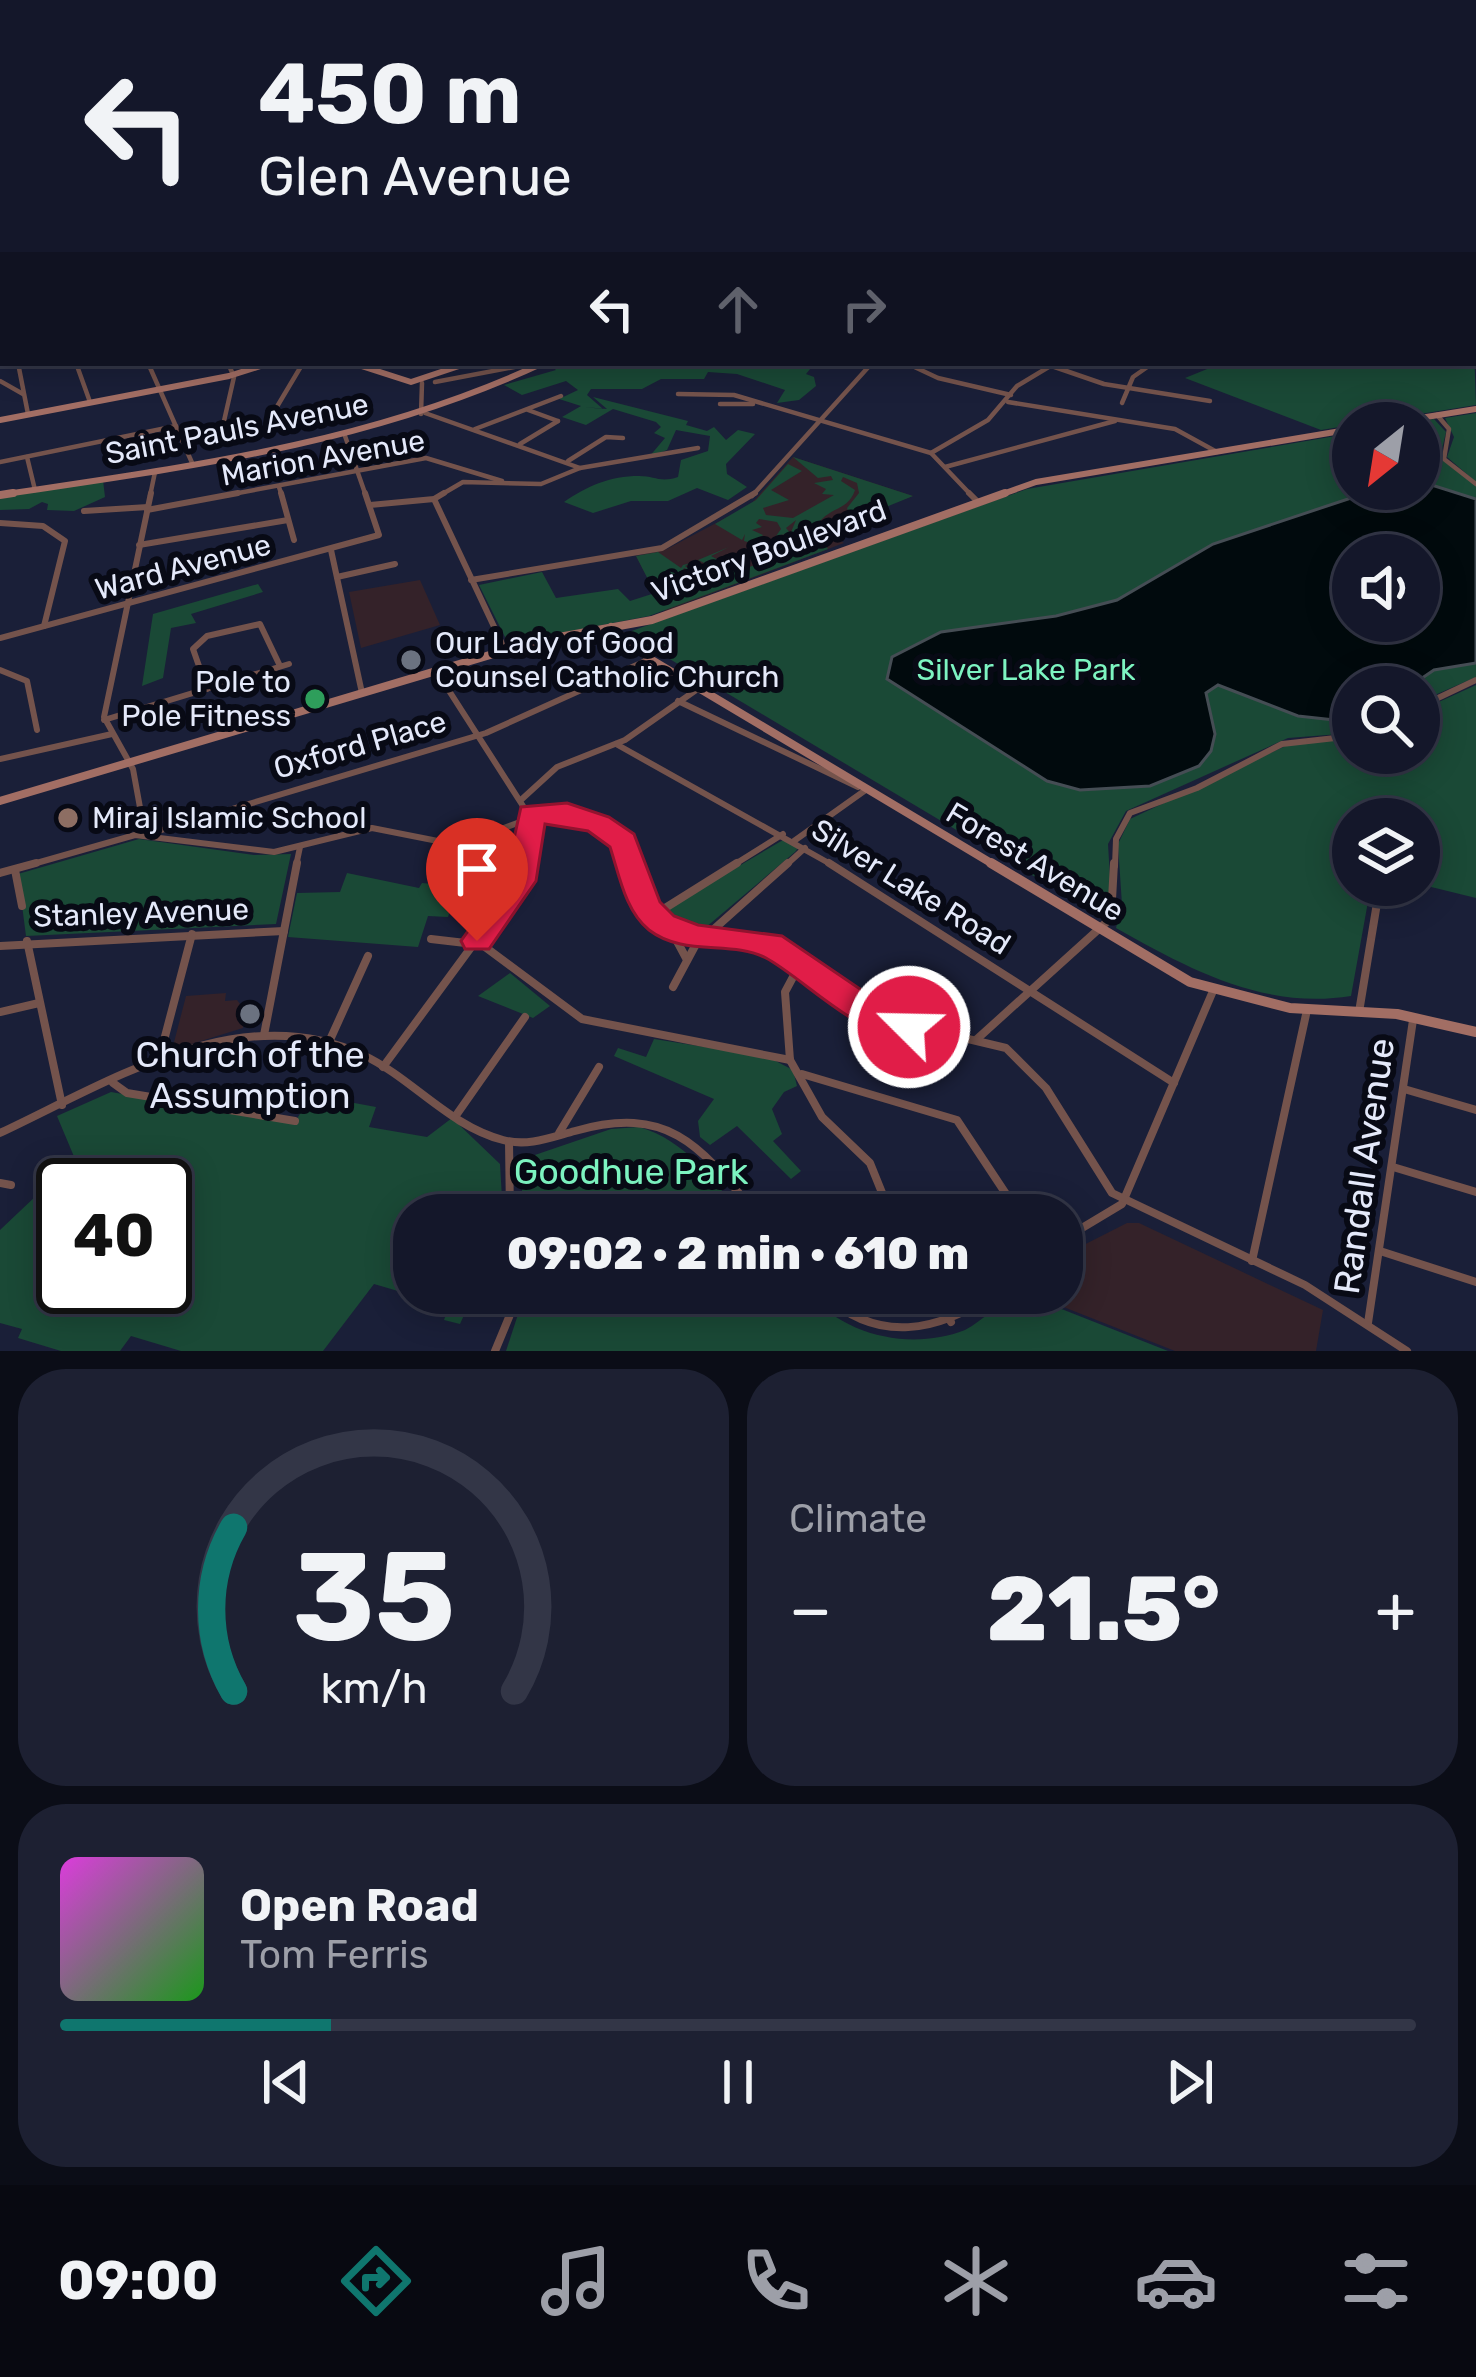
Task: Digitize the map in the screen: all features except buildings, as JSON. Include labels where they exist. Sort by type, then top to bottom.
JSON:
[{"type":"main road","points":[[0,420],[261,366]]},
{"type":"main road","points":[[358,366],[378,376],[422,383],[435,382],[463,366]]},
{"type":"main road","name":"Saint Pauls Avenue","points":[[0,495],[345,436],[498,387],[534,366]]},
{"type":"main road","points":[[1440,415],[1476,409]]},
{"type":"main road","name":"Victory Boulevard","points":[[0,801],[505,650],[665,616],[1036,482],[1332,433]]},
{"type":"main road","name":"Forest Avenue","points":[[611,627],[699,688],[1214,991],[1306,1010],[1414,1016],[1476,1032]]},
{"type":"street","points":[[19,366],[28,414]]},
{"type":"street","points":[[77,366],[90,402]]},
{"type":"street","points":[[149,366],[193,465]]},
{"type":"street","points":[[224,422],[234,375],[230,366]]},
{"type":"street","points":[[272,416],[300,366]]},
{"type":"street","points":[[435,382],[523,366]]},
{"type":"street","points":[[471,580],[662,548],[750,500],[869,366]]},
{"type":"street","points":[[912,366],[936,378],[1010,399],[1175,429],[1217,452]]},
{"type":"street","points":[[931,453],[976,428],[1010,399],[1017,386],[1047,366]]},
{"type":"street","points":[[1056,366],[1126,388],[1210,401]]},
{"type":"street","points":[[1122,403],[1126,388],[1150,366]]},
{"type":"street","points":[[0,381],[24,395]]},
{"type":"street","points":[[422,383],[423,414],[580,468]]},
{"type":"street","points":[[678,394],[727,394],[931,453],[977,501]]},
{"type":"street","points":[[474,430],[561,396]]},
{"type":"street","points":[[721,404],[757,404]]},
{"type":"street","points":[[518,445],[558,421],[525,409]]},
{"type":"street","points":[[1440,418],[1449,429],[1444,459],[1476,484]]},
{"type":"street","points":[[945,467],[1118,420]]},
{"type":"street","points":[[0,462],[176,426]]},
{"type":"street","points":[[345,436],[370,505],[434,499],[464,482],[541,484],[580,468],[698,448]]},
{"type":"street","points":[[568,462],[606,437],[623,438]]},
{"type":"street","points":[[26,457],[35,490]]},
{"type":"street","name":"Marion Avenue","points":[[84,512],[148,508],[426,458],[502,481]]},
{"type":"street","points":[[156,471],[104,720],[130,764],[145,835],[258,852],[300,847],[367,828],[427,842],[467,844],[532,814],[575,815],[618,836],[631,854],[652,916],[703,938],[770,945],[880,1018],[1006,1048],[1026,1065],[1112,1193],[1368,1323],[1407,1351]]},
{"type":"street","points":[[279,487],[294,540]]},
{"type":"street","points":[[434,499],[505,650]]},
{"type":"street","name":"Ward Avenue","points":[[0,638],[377,537],[370,505]]},
{"type":"street","points":[[139,545],[288,520]]},
{"type":"street","points":[[0,523],[43,526],[65,541],[44,626]]},
{"type":"street","points":[[331,550],[362,693]]},
{"type":"street","points":[[337,577],[395,564]]},
{"type":"street","points":[[104,720],[208,689],[285,665],[260,624],[207,636],[193,649],[208,689]]},
{"type":"street","name":"Oxford Place","points":[[0,873],[480,735],[650,658]]},
{"type":"street","points":[[0,670],[27,681],[37,730]]},
{"type":"street","points":[[383,1067],[520,881],[532,814],[437,671]]},
{"type":"street","points":[[1440,697],[1476,680]]},
{"type":"street","points":[[522,799],[557,767],[616,744],[699,688]]},
{"type":"street","points":[[678,701],[837,782],[867,789]]},
{"type":"street","points":[[0,759],[112,734]]},
{"type":"street","points":[[977,1039],[1101,928],[1116,905],[1113,842],[1135,809],[1197,788],[1282,744],[1332,738]]},
{"type":"street","name":"Silver Lake Road","points":[[616,744],[783,834],[1174,1083]]},
{"type":"street","points":[[794,841],[867,789]]},
{"type":"street","points":[[652,916],[783,834]]},
{"type":"street","points":[[264,1035],[300,847]]},
{"type":"street","points":[[673,987],[686,958],[703,938],[805,848]]},
{"type":"street","points":[[14,870],[22,906]]},
{"type":"street","points":[[1359,1012],[1377,906]]},
{"type":"street","points":[[671,928],[686,958]]},
{"type":"street","name":"Stanley Avenue","points":[[0,946],[284,931]]},
{"type":"street","points":[[158,1063],[192,934]]},
{"type":"street","points":[[431,939],[476,942],[582,1019],[790,1060]]},
{"type":"street","points":[[27,941],[62,1105]]},
{"type":"street","points":[[328,1042],[368,956]]},
{"type":"street","points":[[800,964],[785,992],[790,1060],[802,1074],[822,1117],[870,1163],[883,1194]]},
{"type":"street","points":[[1083,1229],[1117,1212],[1125,1200],[1214,991]]},
{"type":"street","points":[[0,1012],[39,1003]]},
{"type":"street","points":[[1252,1261],[1306,1010]]},
{"type":"street","name":"Randall Avenue","points":[[1368,1323],[1414,1016]]},
{"type":"street","points":[[457,1114],[525,1017]]},
{"type":"street","points":[[0,1133],[158,1063],[211,1044],[264,1035],[328,1042],[383,1067],[509,1142],[557,1136],[620,1118],[655,1122],[711,1160],[739,1194]]},
{"type":"street","points":[[557,1136],[599,1067]]},
{"type":"street","points":[[802,1074],[957,1120],[1006,1194]]},
{"type":"street","points":[[113,1083],[127,1093],[295,1121]]},
{"type":"street","points":[[1404,1089],[1476,1110]]},
{"type":"street","points":[[509,1142],[510,1194]]},
{"type":"street","points":[[1393,1167],[1476,1192]]},
{"type":"street","points":[[1380,1252],[1476,1282]]},
{"type":"street","points":[[495,1351],[510,1314]]},
{"type":"street","points":[[852,1314],[863,1322],[906,1329],[951,1322],[963,1314]]},
{"type":"street","points":[[946,1314],[951,1322]]},
{"type":"street","points":[[1382,1351],[1385,1336]]},
{"type":"shaded area","points":[[793,457],[913,496],[833,525],[828,531],[844,543],[665,611],[636,556],[667,549],[750,505]]},
{"type":"shaded area","points":[[1440,488],[1476,499],[1476,663],[1440,669],[1332,666],[1332,720],[1298,716],[1218,685],[1206,693],[1215,734],[1211,751],[1199,766],[1150,786],[1080,790],[1047,781],[887,679],[892,657],[941,632],[1056,616],[1117,600],[1213,544],[1332,504],[1332,510],[1440,510]]},
{"type":"shaded area","points":[[420,580],[440,625],[361,648],[349,592]]},
{"type":"shaded area","points":[[226,993],[225,1001],[237,1000],[243,1008],[243,1028],[172,1050],[186,996]]},
{"type":"shaded area","points":[[1127,1223],[1139,1223],[1323,1310],[1316,1351],[1175,1351],[1081,1314],[1083,1245]]},
{"type":"green space","points":[[551,366],[813,366],[806,374],[814,377],[816,386],[799,400],[777,403],[785,390],[737,374],[708,372],[704,379],[661,379],[642,389],[591,389],[587,395],[603,409],[607,409],[593,397],[688,421],[686,425],[707,431],[714,427],[726,440],[738,430],[755,434],[726,464],[727,474],[747,487],[728,500],[697,488],[668,501],[631,501],[593,513],[564,502],[618,478],[678,477],[681,460],[708,451],[710,436],[676,430],[667,450],[649,457],[665,438],[654,433],[661,427],[656,422],[613,409],[586,425],[562,417],[581,406],[559,399],[578,390],[566,381],[522,395],[504,385],[556,370]]},
{"type":"green space","points":[[1215,366],[1475,366],[1476,405],[1440,411],[1440,402],[1332,402],[1332,428],[1321,430],[1185,378]]},
{"type":"green space","points":[[1476,413],[1476,482],[1447,457],[1454,437],[1445,418]]},
{"type":"green space","name":"Silver Lake Park","points":[[1440,426],[1446,432],[1440,458]]},
{"type":"green space","name":"Silver Lake Park","points":[[1332,437],[1332,510],[1440,510],[1440,458],[1476,486],[1476,677],[1440,693],[1440,666],[1332,666],[1332,735],[1288,738],[1126,811],[1108,844],[1111,894],[1104,918],[626,633],[1027,489]]},
{"type":"green space","points":[[793,457],[913,496],[827,531],[824,520],[832,524],[850,516],[847,508],[859,493],[857,483],[843,477],[841,481],[855,490],[849,501],[826,516],[798,545],[782,551],[762,549],[789,537],[796,520],[786,528],[790,533],[776,536],[781,529],[777,522],[759,519],[756,523],[762,527],[752,530],[763,535],[755,544],[744,541],[745,534],[742,540],[715,524],[756,500],[788,464],[802,471],[771,490],[789,500],[763,508],[766,515],[793,518],[834,495],[822,494],[826,489],[814,483],[833,480],[831,476],[818,478]]},
{"type":"green space","points":[[103,480],[105,497],[74,511],[47,510],[48,504],[42,502],[29,509],[0,510],[0,496]]},
{"type":"green space","points":[[816,532],[828,549],[649,616],[513,642],[507,641],[479,585],[542,572],[556,598],[618,589],[630,601],[655,593],[636,556],[658,552],[681,568],[683,565],[691,563],[685,566],[691,571],[684,568],[682,574],[701,582],[722,571],[719,564],[715,568],[698,560],[729,547],[711,556],[738,571],[802,548]]},
{"type":"green space","points":[[258,584],[263,592],[191,614],[196,623],[171,628],[163,678],[142,686],[153,614]]},
{"type":"green space","points":[[1476,685],[1476,898],[1440,889],[1440,798],[1332,798],[1332,906],[1367,906],[1351,996],[1288,997],[1228,983],[1116,928],[1122,905],[1118,844],[1130,819],[1294,742],[1332,740],[1332,774],[1440,774],[1440,701]]},
{"type":"green space","points":[[139,839],[254,855],[291,854],[276,924],[26,936],[18,874]]},
{"type":"green space","points":[[783,840],[798,848],[705,928],[666,914],[664,910]]},
{"type":"green space","points":[[347,873],[419,888],[422,883],[458,886],[448,917],[428,916],[418,947],[288,937],[297,893],[340,892]]},
{"type":"green space","points":[[510,973],[550,1006],[533,1018],[478,996]]},
{"type":"green space","points":[[654,1039],[768,1057],[793,1070],[797,1086],[784,1092],[772,1109],[782,1134],[773,1141],[801,1171],[791,1179],[737,1126],[710,1145],[700,1137],[698,1121],[714,1099],[614,1056],[618,1048],[646,1057]]},
{"type":"green space","points":[[111,1092],[294,1124],[311,1095],[376,1107],[369,1127],[427,1137],[452,1118],[500,1164],[502,1194],[393,1194],[393,1290],[374,1284],[323,1351],[181,1351],[131,1336],[120,1351],[61,1351],[18,1338],[22,1329],[0,1323],[0,1230],[36,1196],[36,1314],[192,1314],[192,1158],[75,1158],[57,1116]]},
{"type":"green space","name":"Goodhue Park","points":[[639,1127],[670,1141],[724,1194],[522,1194],[521,1167],[529,1157],[611,1129]]},
{"type":"green space","points":[[446,1314],[464,1314],[460,1324],[444,1320]]},
{"type":"green space","points":[[518,1314],[832,1314],[880,1336],[923,1339],[965,1330],[988,1314],[1074,1314],[1168,1351],[506,1351]]},
{"type":"place","name":"Our Lady of Good Counsel Catholic Church","points":[[411,660]]},
{"type":"place","name":"Pole to Pole Fitness","points":[[315,699]]},
{"type":"place","name":"Miraj Islamic School","points":[[68,818]]},
{"type":"place","name":"Church of the Assumption","points":[[250,1014]]},
{"type":"route","points":[[477,941],[520,881],[532,814],[567,813],[598,824],[623,841],[646,907],[662,924],[694,937],[770,945],[853,1003],[909,1027]]}]
